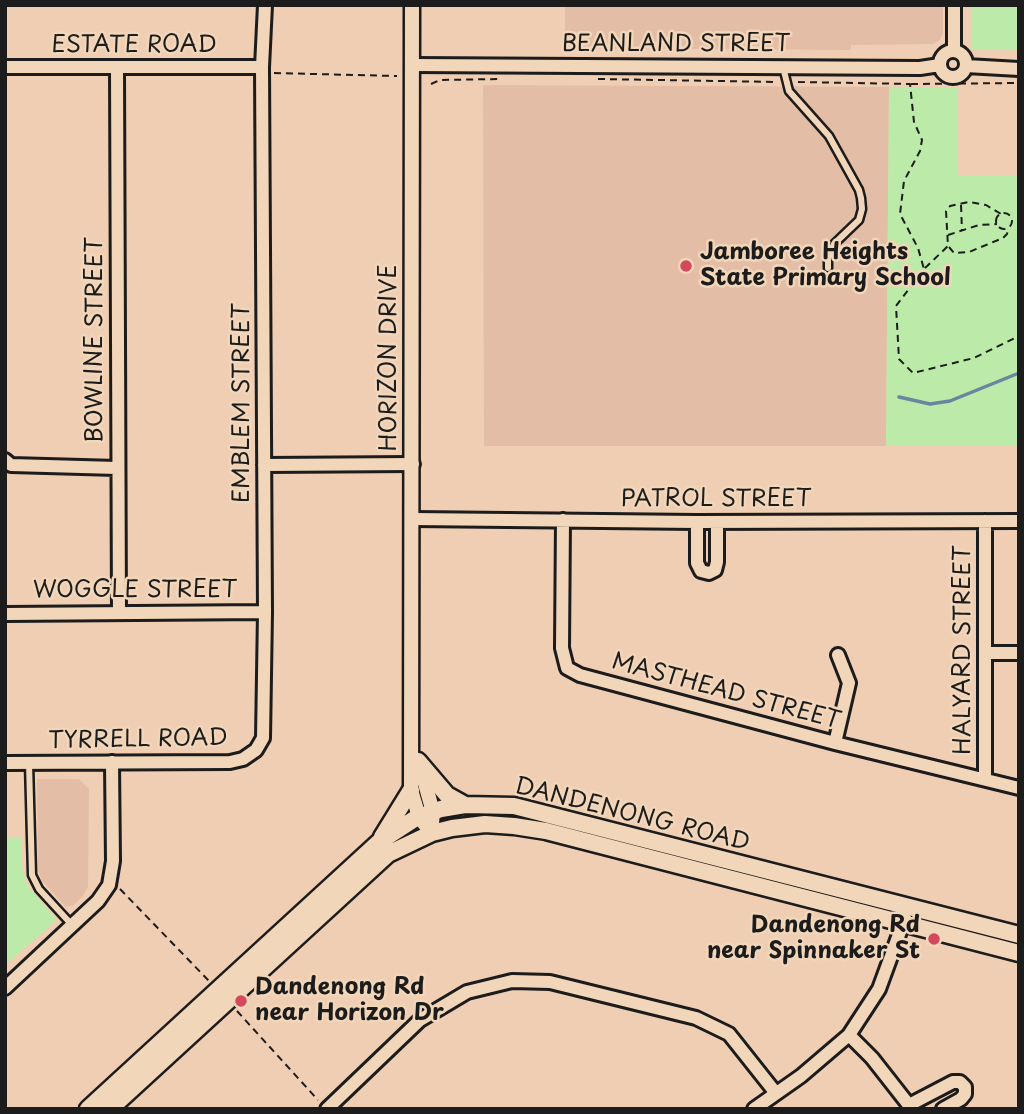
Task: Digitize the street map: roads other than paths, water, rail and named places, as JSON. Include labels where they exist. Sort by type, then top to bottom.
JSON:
[{"type":"main road","points":[[418,761],[447,795],[465,805]]},
{"type":"main road","points":[[379,842],[411,790]]},
{"type":"main road","name":"DANDENONG ROAD","points":[[110,1109],[222,994],[379,842],[426,814],[465,805],[514,806],[1019,935]]},
{"type":"main road","name":"DANDENONG ROAD","points":[[88,1109],[388,855],[432,833],[485,824],[546,831],[1019,953]]},
{"type":"street","name":"EMBLEM STREET","points":[[263,738],[265,612],[262,70],[265,5]]},
{"type":"street","name":"HORIZON DRIVE","points":[[412,5],[411,790],[426,814]]},
{"type":"street","points":[[954,5],[954,50]]},
{"type":"street","points":[[954,50],[964,56],[967,66],[960,75],[951,78],[943,73],[940,65],[945,53],[954,50]]},
{"type":"street","name":"BEANLAND STREET","points":[[412,65],[920,68],[940,65]]},
{"type":"street","points":[[967,66],[1019,69]]},
{"type":"street","name":"ESTATE ROAD","points":[[5,67],[262,70]]},
{"type":"street","name":"BOWLINE STREET","points":[[117,68],[119,612]]},
{"type":"street","points":[[5,460],[10,465],[117,468]]},
{"type":"street","points":[[264,465],[413,464]]},
{"type":"street","name":"PATROL STREET","points":[[413,519],[697,522],[1019,520]]},
{"type":"street","name":"MASTHEAD STREET","points":[[563,520],[562,648],[567,668],[580,675],[835,743],[1019,788]]},
{"type":"street","name":"HALYARD STREET","points":[[985,521],[985,779]]},
{"type":"street","points":[[697,522],[697,563],[701,571],[709,573],[715,570],[717,562],[717,522]]},
{"type":"street","name":"WOGGLE STREET","points":[[5,614],[265,612]]},
{"type":"street","points":[[986,653],[1019,653]]},
{"type":"street","points":[[835,743],[849,683],[838,655]]},
{"type":"street","name":"HORIZON DRIVE","points":[[412,712],[426,814],[432,833]]},
{"type":"street","name":"TYRRELL ROAD","points":[[5,763],[230,762],[243,759],[256,750],[263,738]]},
{"type":"street","points":[[5,988],[98,901],[109,885],[113,861],[112,762]]},
{"type":"street","points":[[754,1109],[801,1076],[849,1035],[879,989],[908,907]]},
{"type":"street","points":[[324,1106],[421,1020],[467,992],[512,981],[550,982],[696,1018],[729,1034],[775,1092]]},
{"type":"street","points":[[849,1035],[872,1058],[910,1107],[953,1082],[960,1082],[965,1087],[965,1094],[943,1109]]},
{"type":"lane","points":[[783,67],[786,82],[794,97],[829,136],[861,198],[859,220],[834,244],[828,259],[828,268]]},
{"type":"lane","points":[[29,763],[32,875],[38,889],[72,925]]},
{"type":"waterway","points":[[899,397],[930,404],[950,401],[1019,373]]},
{"type":"place","name":"Jamboree Heights State Primary School","points":[[686,266]]},
{"type":"place","name":"Dandenong Rd near Spinnaker St","points":[[934,939]]},
{"type":"place","name":"Dandenong Rd near Horizon Dr","points":[[241,1001]]}]
